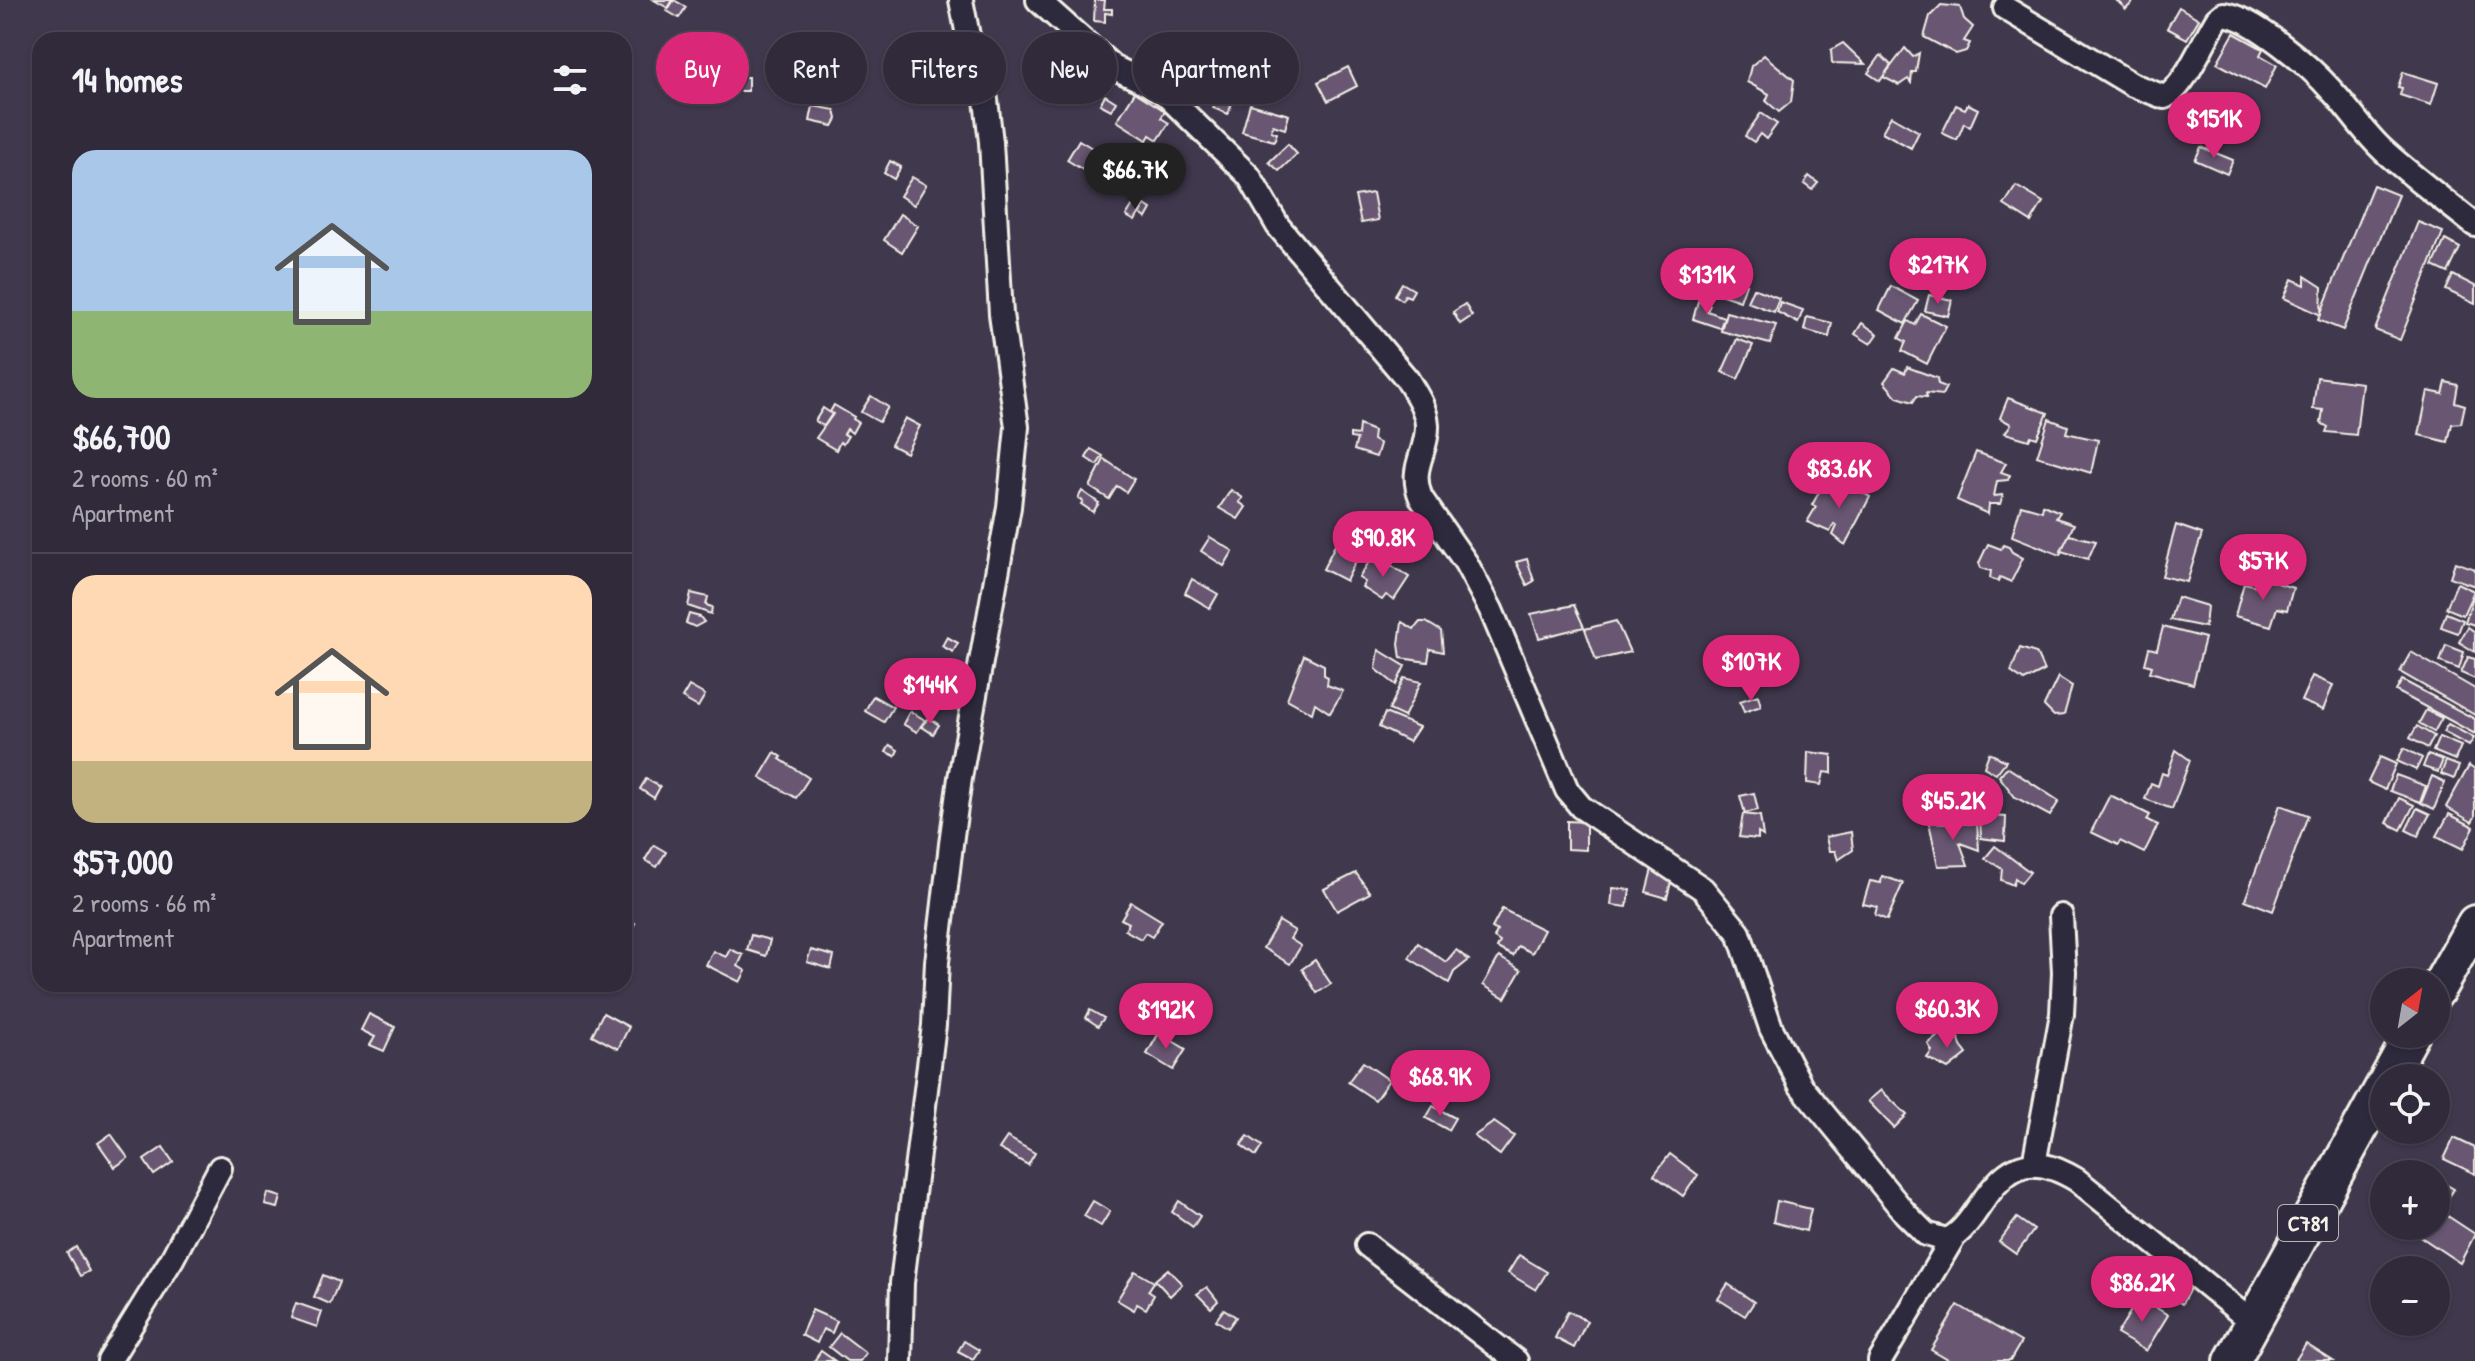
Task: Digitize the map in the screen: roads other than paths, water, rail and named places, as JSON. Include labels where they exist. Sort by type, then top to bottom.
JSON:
[{"type":"main road","points":[[2450,968],[2475,923]]},
{"type":"main road","name":"C781","points":[[2232,1361],[2370,1110]]},
{"type":"street","points":[[900,1361],[902,1283],[934,1025],[937,962],[952,836],[1009,507],[1017,427],[1001,314],[997,206],[986,100],[972,56],[961,0]]},
{"type":"street","points":[[1038,0],[1113,67],[1161,90],[1249,176],[1278,226],[1407,379],[1423,405],[1427,424],[1417,462],[1416,487],[1466,563],[1491,610],[1567,790],[1581,807],[1703,889],[1739,933],[1771,1028],[1801,1086],[1916,1225],[1940,1240],[1953,1238]]},
{"type":"street","points":[[2005,8],[2133,85],[2164,97],[2172,94],[2182,81],[2217,19],[2223,14],[2240,18],[2288,51],[2332,90],[2366,134],[2385,152],[2475,225]]},
{"type":"street","points":[[2034,1164],[2060,1028],[2064,972],[2061,916]]},
{"type":"street","points":[[1880,1361],[1953,1238],[1969,1221],[1994,1183],[2020,1165],[2050,1166],[2077,1180],[2253,1323]]},
{"type":"street","points":[[109,1361],[172,1259],[220,1168]]},
{"type":"street","points":[[1367,1245],[1516,1361]]}]
